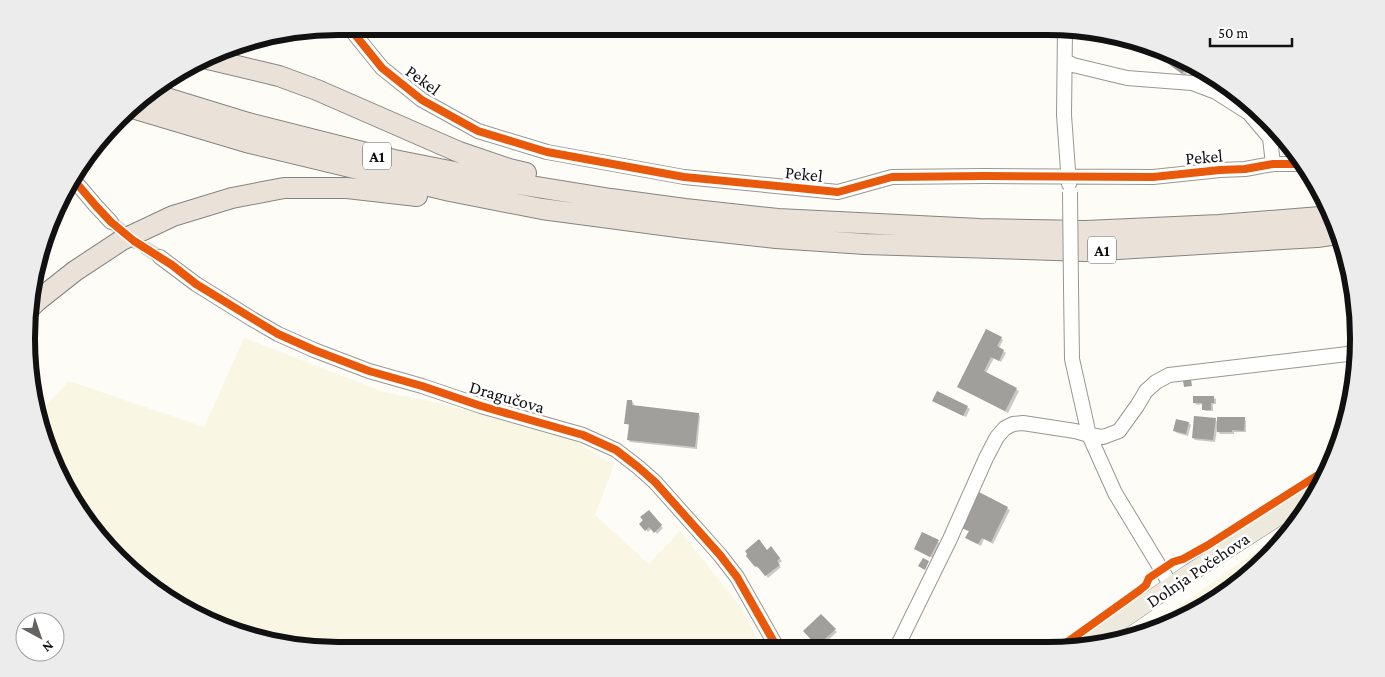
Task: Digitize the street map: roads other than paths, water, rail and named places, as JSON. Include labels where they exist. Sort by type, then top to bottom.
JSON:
[{"type":"highway","points":[[216,61],[279,76],[458,152],[509,169],[589,187],[611,199]]},
{"type":"highway","name":"A1","points":[[158,95],[248,123],[394,160],[500,181],[685,210],[778,219],[979,229],[1086,231],[1219,225],[1325,217]]},
{"type":"highway","name":"A1","points":[[138,110],[246,142],[450,191],[542,209],[776,238],[865,244],[1085,251],[1332,235]]},
{"type":"highway","points":[[38,300],[74,271],[122,240],[173,216],[232,198],[284,188],[347,188],[391,192],[521,214],[542,209]]},
{"type":"main road","name":"Dolnja Počehova","points":[[1097,637],[1302,501]]},
{"type":"street","name":"Pekel","points":[[355,35],[382,68],[422,100],[478,131],[547,152],[684,177],[838,192],[892,178],[985,176],[1153,177],[1245,169],[1274,164],[1294,164]]},
{"type":"street","points":[[1065,36],[1064,115],[1070,192],[1072,359],[1089,435],[1115,493],[1172,586]]},
{"type":"street","points":[[1066,61],[1073,65],[1127,78],[1192,82],[1216,92],[1249,113],[1270,138],[1274,164]]},
{"type":"street","points":[[78,184],[111,222]]},
{"type":"street","name":"Dragučova","points":[[160,257],[196,284],[252,319],[278,334],[314,350],[369,371],[583,435],[616,450],[655,482],[720,555],[737,577],[774,642]]},
{"type":"street","points":[[899,642],[950,539],[986,458],[997,437],[1005,428],[1012,424],[1023,423],[1103,437],[1119,431],[1138,406],[1146,391],[1156,382],[1169,375],[1349,354]]},
{"type":"tunnel","points":[[111,222],[134,241],[160,257]]}]
